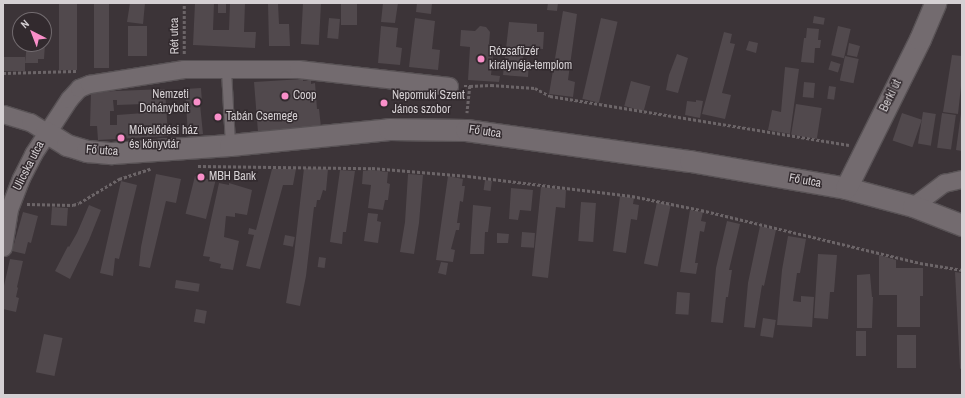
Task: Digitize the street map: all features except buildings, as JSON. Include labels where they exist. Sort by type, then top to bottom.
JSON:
[{"type":"street","name":"Berki út","points":[[846,188],[920,39],[935,3]]},
{"type":"street","points":[[79,88],[89,84],[184,69],[298,69],[449,86]]},
{"type":"street","name":"Ulicska utca","points":[[3,247],[6,209],[46,132],[69,99],[79,88]]},
{"type":"street","name":"Fő utca","points":[[3,114],[12,115],[30,122],[67,145],[80,149],[112,153],[230,145],[389,129],[466,130],[690,161],[846,188],[913,206],[962,225]]},
{"type":"street","points":[[913,206],[944,183],[962,179]]},
{"type":"lane","points":[[226,70],[230,145]]},
{"type":"path","name":"Rét utca","points":[[184,3],[184,69]]},
{"type":"path","points":[[3,73],[78,71],[79,88]]},
{"type":"path","points":[[449,86],[491,85],[535,88],[550,96],[855,146],[865,149]]},
{"type":"path","points":[[466,130],[470,86]]},
{"type":"path","points":[[196,166],[372,168],[468,176],[632,196],[687,207],[920,263],[962,270]]},
{"type":"path","points":[[6,209],[24,204],[73,205],[79,203],[118,179],[156,168]]},
{"type":"place","name":"Rózsafüzér királynéja-templom","points":[[481,59]]},
{"type":"place","name":"Coop","points":[[285,96]]},
{"type":"place","name":"Nemzeti Dohánybolt","points":[[197,102]]},
{"type":"place","name":"Nepomuki Szent János szobor","points":[[384,103]]},
{"type":"place","name":"Tabán Csemege","points":[[218,117]]},
{"type":"place","name":"Művelődési ház és könyvtár","points":[[121,138]]},
{"type":"place","name":"MBH Bank","points":[[201,177]]}]
